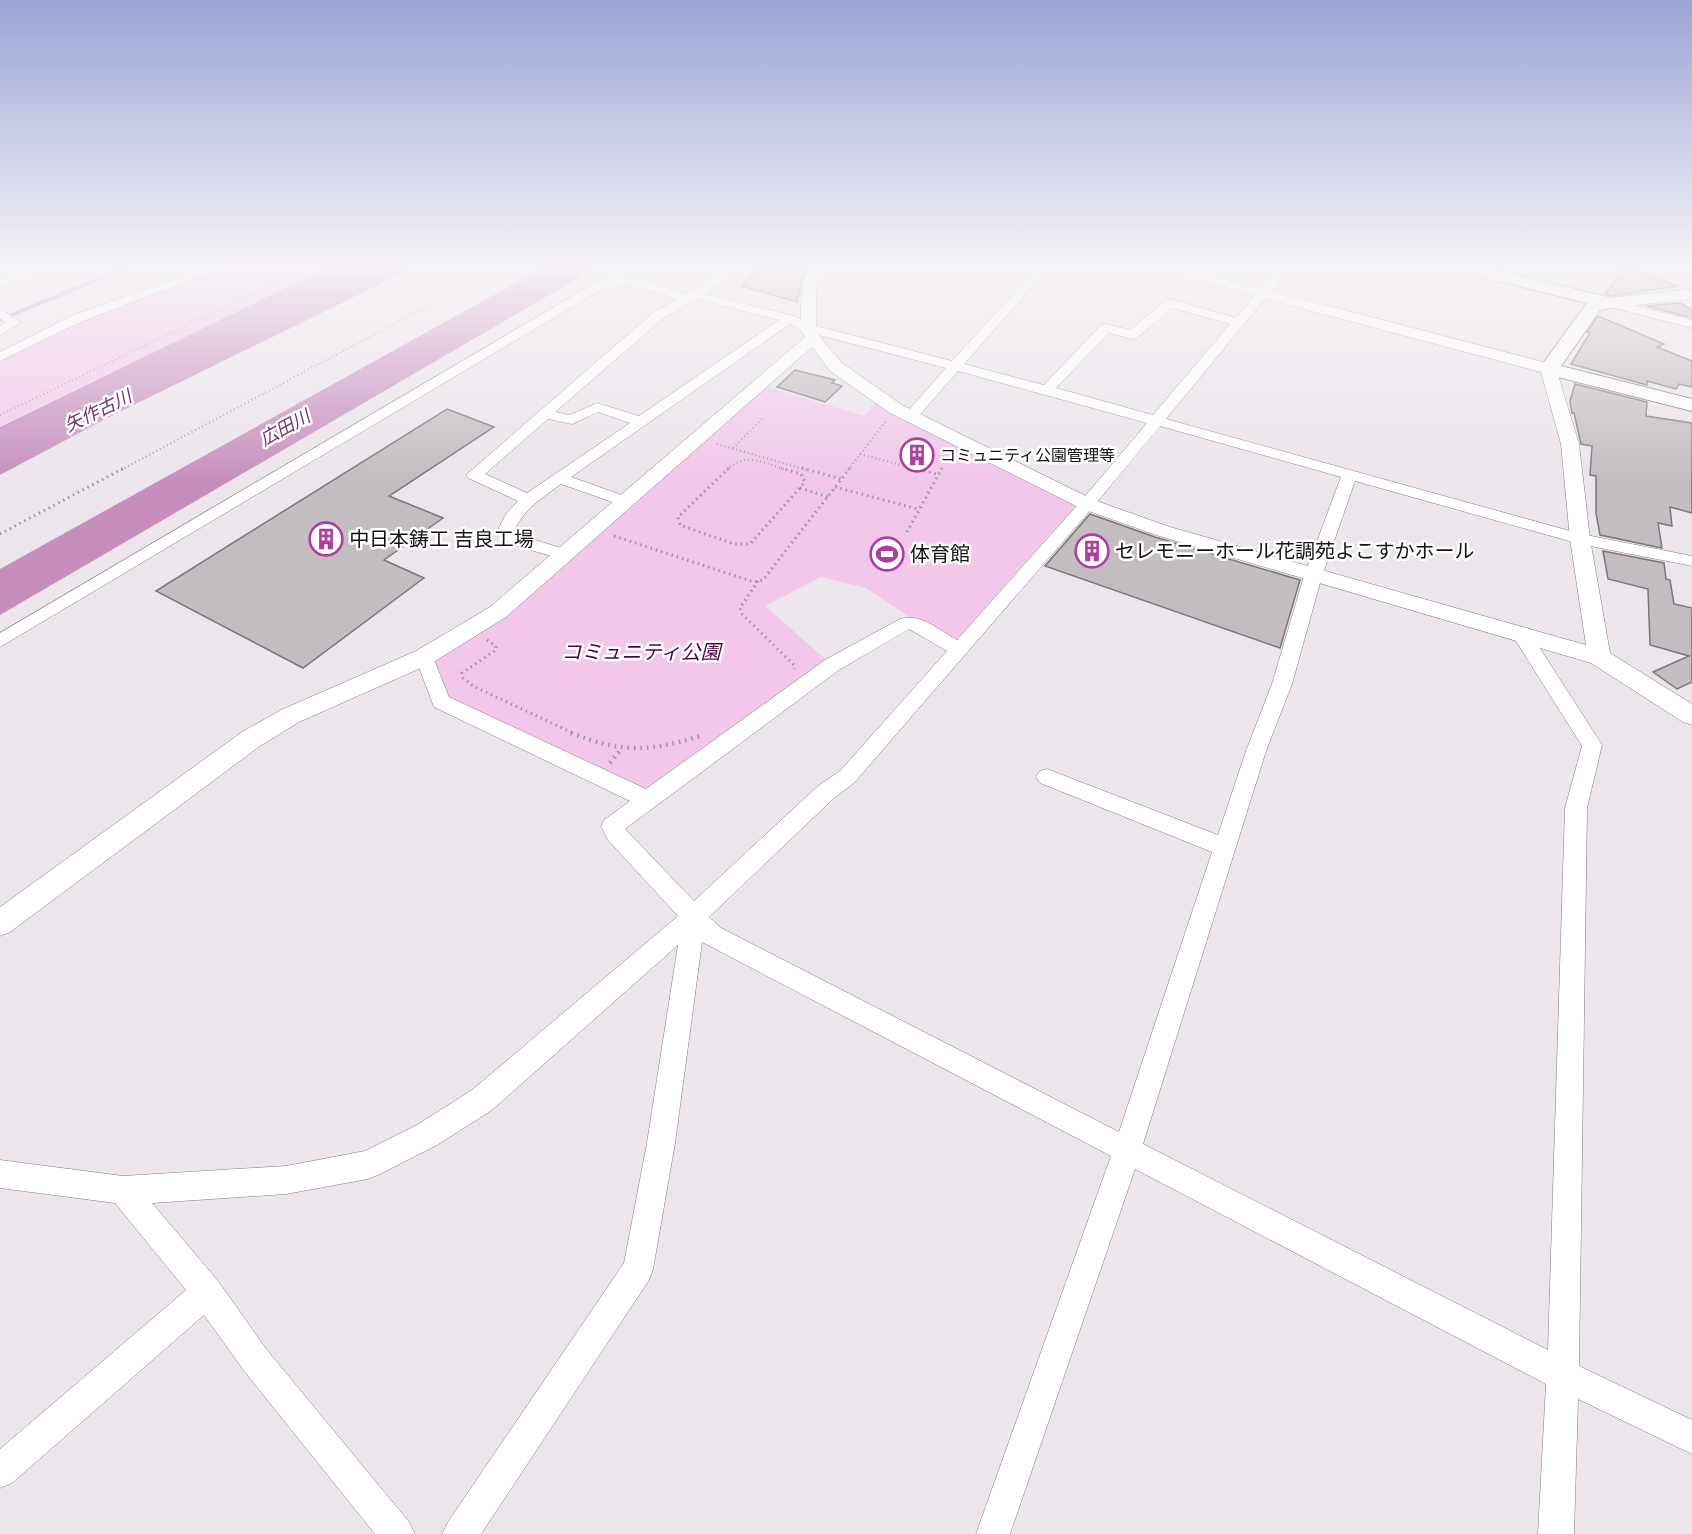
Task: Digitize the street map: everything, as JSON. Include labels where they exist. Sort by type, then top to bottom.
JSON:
[{"type":"main road","points":[[1570,339],[1549,369],[1692,405]]},
{"type":"street","points":[[0,357],[37,339]]},
{"type":"street","points":[[0,641],[508,339]]},
{"type":"street","points":[[528,500],[474,475],[632,339]]},
{"type":"street","points":[[565,555],[516,540],[506,530],[512,518],[528,500],[760,339]]},
{"type":"street","points":[[0,923],[260,733],[290,716],[423,657],[498,612],[627,502],[805,339]]},
{"type":"street","points":[[815,339],[836,367],[904,412],[1087,504],[1163,531],[1313,576],[1599,657],[1692,716]]},
{"type":"street","points":[[835,339],[1047,390],[1580,539],[1692,561]]},
{"type":"street","points":[[904,412],[956,367],[981,339]]},
{"type":"street","points":[[1047,390],[1096,339]]},
{"type":"street","points":[[0,1174],[123,1190],[286,1180],[368,1165],[427,1135],[482,1101],[694,916],[818,800],[847,777],[1087,504],[1226,339]]},
{"type":"street","points":[[1433,339],[1549,369],[1570,444],[1580,539],[1599,657]]},
{"type":"street","points":[[545,414],[572,420],[597,407],[640,421]]},
{"type":"street","points":[[993,1534],[1127,1150],[1256,751],[1282,684],[1313,576],[1349,476]]},
{"type":"street","points":[[559,478],[627,502]]},
{"type":"street","points":[[959,650],[914,623],[906,623],[832,665],[646,799],[612,826],[616,834],[712,936],[1563,1375],[1692,1437]]},
{"type":"street","points":[[1520,633],[1592,745],[1576,808],[1563,1375],[1556,1534]]},
{"type":"street","points":[[423,657],[441,702],[646,799]]},
{"type":"street","points":[[1047,777],[1225,847]]},
{"type":"street","points":[[460,1534],[638,1269],[660,1143],[694,916]]},
{"type":"street","points":[[123,1190],[207,1292],[256,1361],[397,1534]]},
{"type":"street","points":[[0,1471],[207,1292]]},
{"type":"path","points":[[0,415],[159,339]]},
{"type":"path","points":[[0,534],[366,339]]},
{"type":"path","points":[[611,535],[754,582],[766,578],[860,454],[904,412]]},
{"type":"path","points":[[733,448],[764,417]]},
{"type":"path","points":[[713,442],[841,479]]},
{"type":"path","points":[[860,454],[940,475]]},
{"type":"path","points":[[743,459],[752,459],[801,474],[806,478],[806,482],[800,488],[750,544],[734,544],[686,527],[678,521],[678,518],[736,461],[743,459]]},
{"type":"path","points":[[907,532],[942,468]]},
{"type":"path","points":[[835,487],[918,509]]},
{"type":"path","points":[[800,488],[828,496]]},
{"type":"path","points":[[758,581],[740,608],[741,613],[795,666],[789,676]]},
{"type":"path","points":[[470,629],[496,646],[496,650],[462,673],[463,678],[473,686],[579,735],[606,745],[637,749],[667,747],[704,735]]},
{"type":"green space","points":[[42,339],[181,339],[0,426],[0,360]]},
{"type":"green space","name":"コミュニティ公園","points":[[758,384],[864,416],[879,399],[1087,504],[959,650],[866,588],[821,577],[765,606],[832,665],[646,799],[441,702],[424,657],[498,612]]},
{"type":"water","name":"矢作古川","points":[[182,339],[269,339],[109,417],[0,475],[0,427]]},
{"type":"water","name":"広田川","points":[[415,339],[474,339],[0,615],[0,569]]},
{"type":"building","points":[[1587,339],[1651,339],[1664,344],[1657,347],[1692,361],[1692,387],[1679,384],[1676,389],[1647,381],[1647,385],[1571,364]]},
{"type":"building","points":[[795,370],[835,380],[832,383],[842,386],[825,402],[777,387]]},
{"type":"building","points":[[1575,384],[1647,402],[1646,416],[1692,423],[1692,513],[1670,507],[1672,526],[1658,523],[1662,548],[1600,535],[1596,513],[1596,476],[1590,475],[1592,446],[1581,444],[1570,401]]},
{"type":"building","name":"中日本鋳工 吉良工場","points":[[447,409],[494,427],[389,496],[443,518],[384,560],[424,578],[303,668],[156,591]]},
{"type":"building","name":"セレモニーホール花調苑よこすかホール","points":[[1090,514],[1155,537],[1300,580],[1280,648],[1045,566]]},
{"type":"building","points":[[1603,551],[1664,563],[1666,579],[1670,580],[1674,604],[1692,608],[1692,682],[1677,689],[1653,672],[1689,656],[1650,645],[1648,589],[1608,579]]},
{"type":"place","name":"コミュニティ公園管理等","points":[[917,455]]},
{"type":"place","name":"中日本鋳工 吉良工場","points":[[326,539]]},
{"type":"place","name":"セレモニーホール花調苑よこすかホール","points":[[1092,551]]},
{"type":"place","name":"体育館","points":[[887,554]]}]
